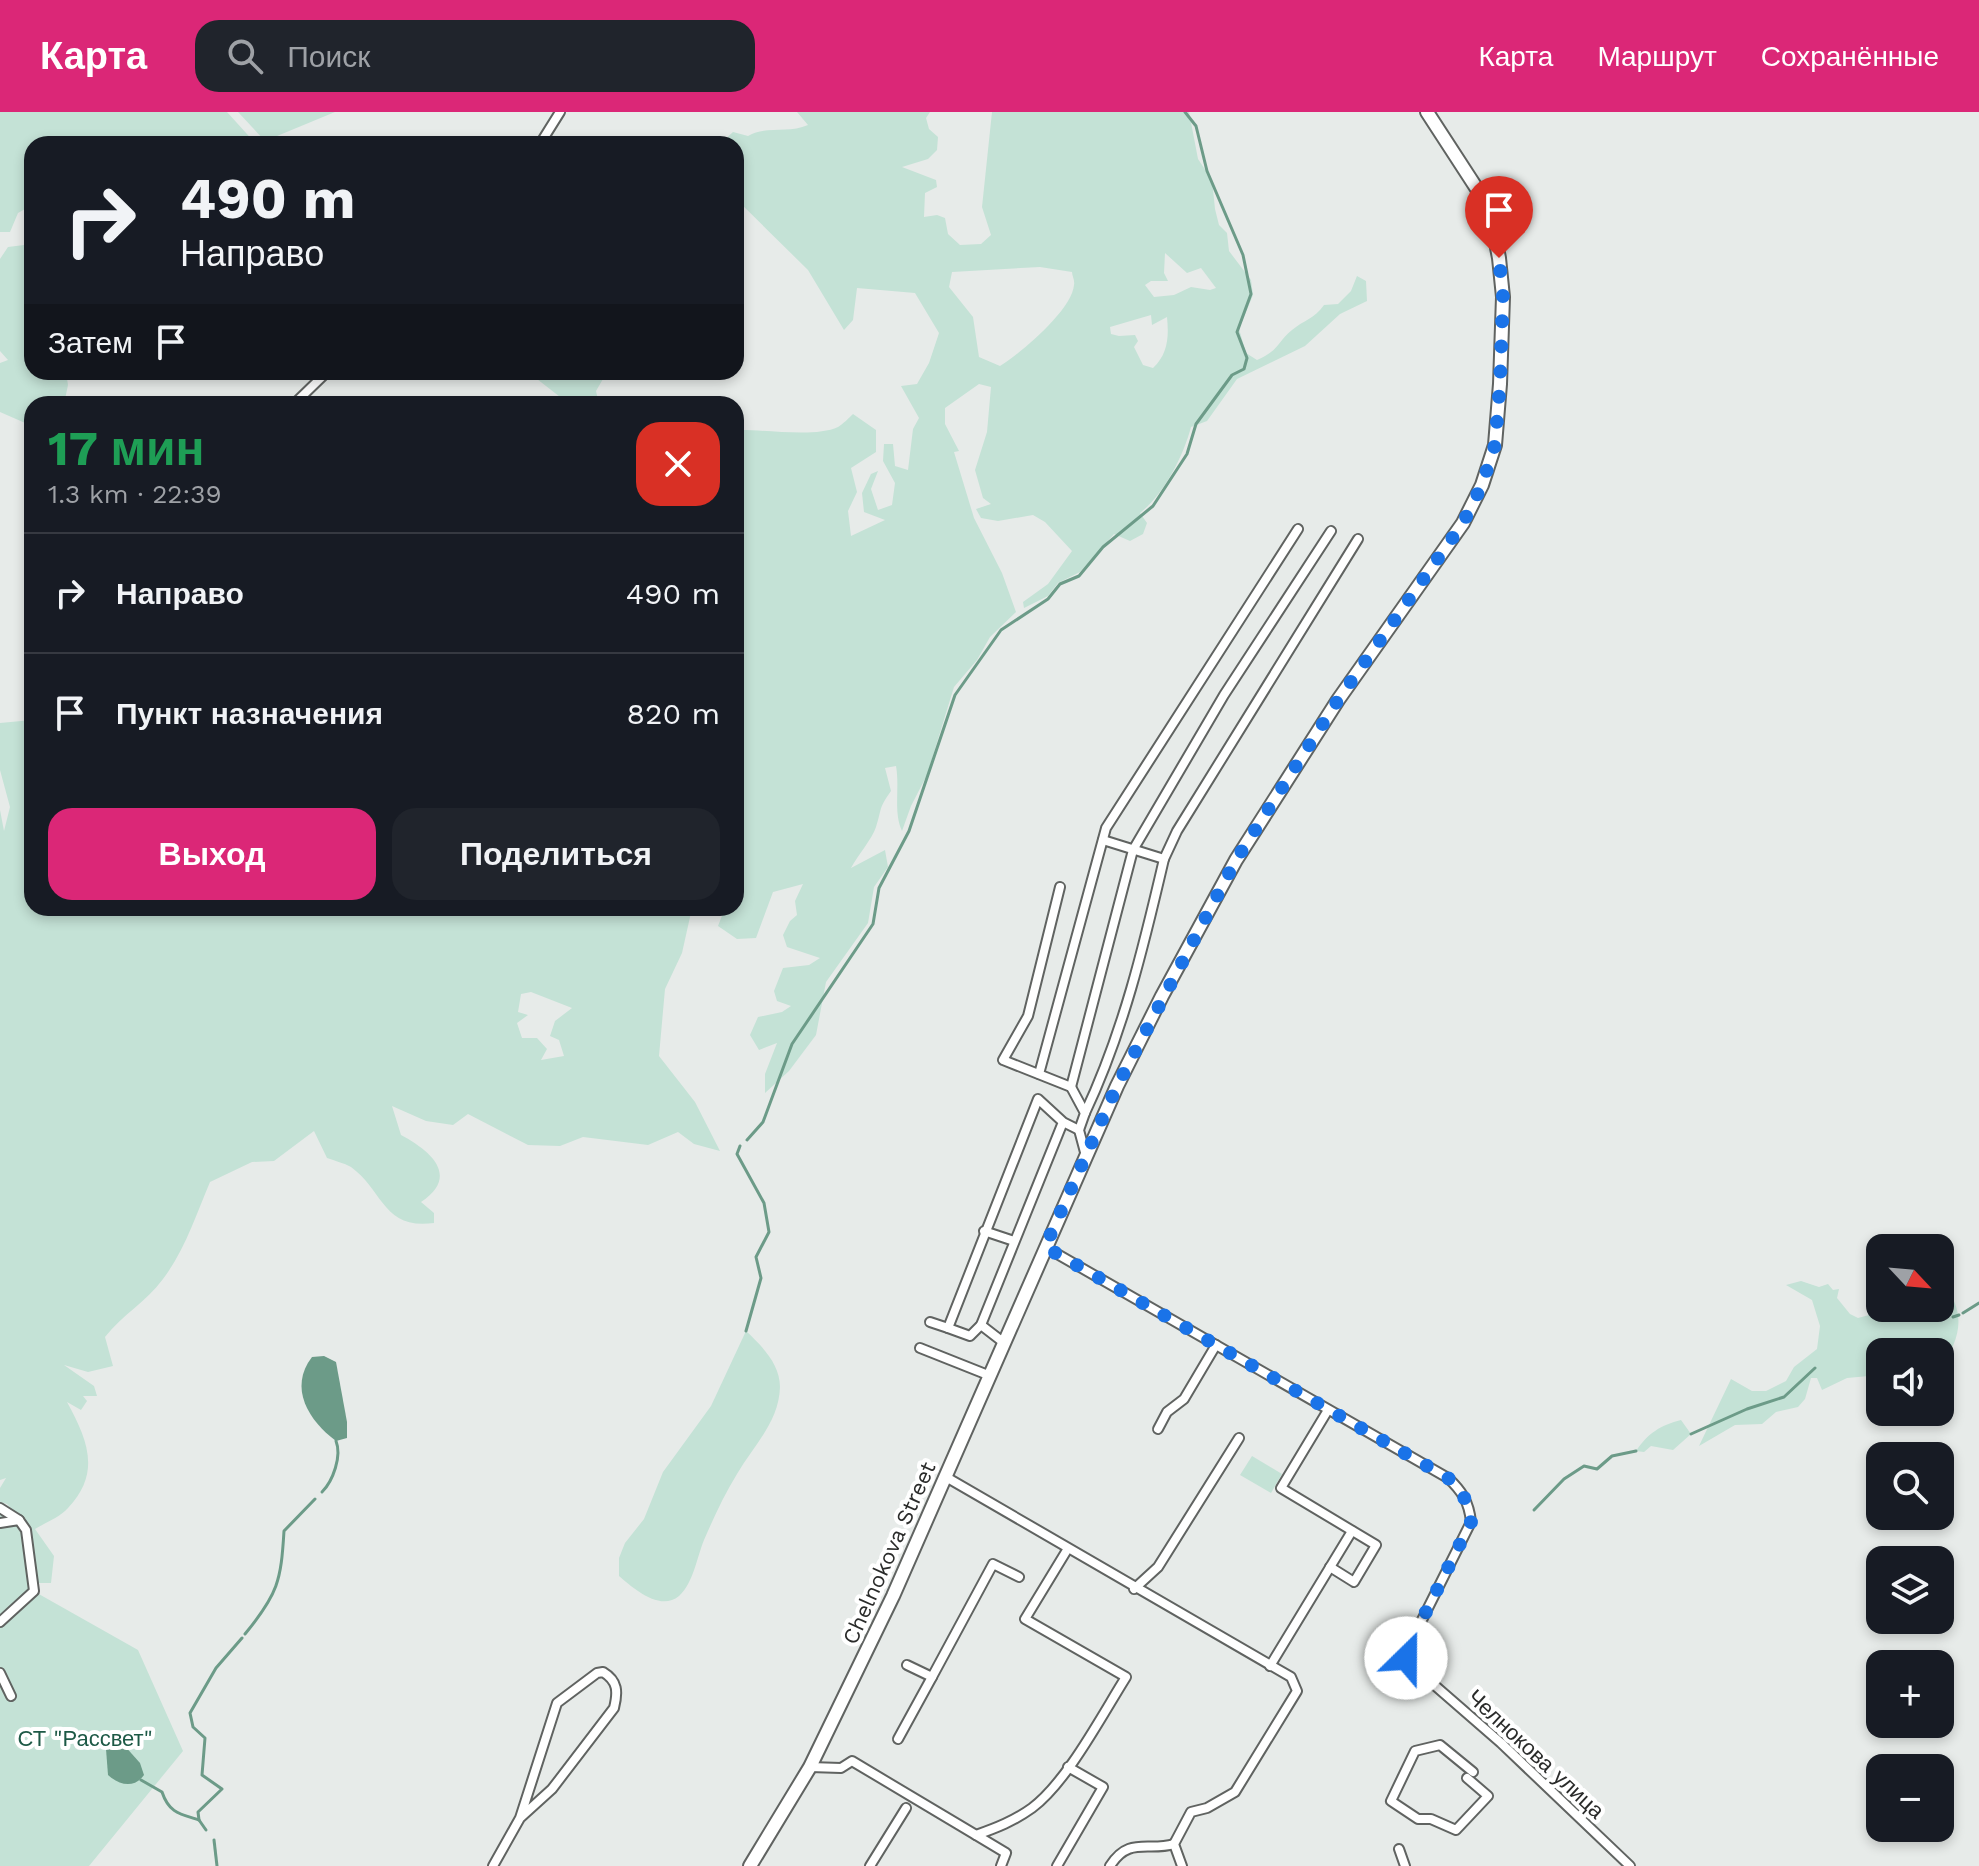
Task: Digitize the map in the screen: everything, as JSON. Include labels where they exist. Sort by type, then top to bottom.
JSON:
[{"type":"main road","name":"Chelnokova Street","points":[[750,1866],[810,1767],[887,1610],[1117,1086],[1236,860],[1338,700],[1463,523],[1486,472],[1495,445],[1502,347],[1499,258],[1493,227],[1479,192],[1427,112]]},
{"type":"street","points":[[545,136],[560,112]]},
{"type":"street","points":[[302,396],[319,380]]},
{"type":"street","points":[[1039,1074],[1106,828],[1298,529]]},
{"type":"street","points":[[1071,1087],[1133,850],[1224,695],[1331,531]]},
{"type":"street","points":[[1087,1158],[1079,1130],[1101,1079],[1141,959],[1164,859],[1177,831],[1358,539]]},
{"type":"street","points":[[1103,840],[1164,859]]},
{"type":"street","points":[[1060,887],[1028,1016],[1003,1060],[1071,1087],[1085,1113]]},
{"type":"street","points":[[948,1328],[1038,1099],[1063,1122],[1079,1130]]},
{"type":"street","points":[[930,1322],[970,1336],[981,1325],[1063,1122]]},
{"type":"street","points":[[984,1231],[1014,1241]]},
{"type":"street","points":[[1045,1247],[1328,1410],[1281,1488],[1376,1545],[1354,1582],[1330,1567]]},
{"type":"street","points":[[981,1325],[1003,1342]]},
{"type":"street","points":[[1158,1429],[1167,1412],[1184,1399],[1216,1345]]},
{"type":"street","points":[[920,1348],[988,1375]]},
{"type":"street","name":"Челнокова улица","points":[[1328,1410],[1448,1478],[1461,1490],[1469,1506],[1471,1522],[1406,1652],[1406,1658],[1630,1866]]},
{"type":"street","points":[[1134,1589],[1158,1567],[1239,1438]]},
{"type":"street","points":[[946,1477],[1134,1589],[1291,1677],[1297,1691],[1235,1792],[1207,1808],[1191,1812],[1174,1844],[1159,1849],[1146,1844],[1135,1846],[1117,1856],[1110,1866]]},
{"type":"street","points":[[0,1508],[19,1520],[26,1530],[34,1591],[0,1622]]},
{"type":"street","points":[[0,1523],[19,1520]]},
{"type":"street","points":[[1270,1666],[1352,1531]]},
{"type":"street","points":[[976,1835],[1006,1824],[1035,1806],[1068,1767],[1126,1677],[1025,1619],[1067,1550]]},
{"type":"street","points":[[898,1739],[993,1564],[1019,1577]]},
{"type":"street","points":[[907,1665],[932,1677]]},
{"type":"street","points":[[493,1866],[520,1818],[557,1703],[597,1673],[603,1672],[613,1678],[618,1693],[614,1708],[552,1789],[520,1818]]},
{"type":"street","points":[[0,1673],[11,1696]]},
{"type":"street","points":[[1440,1745],[1470,1775],[1488,1796],[1456,1830],[1431,1819],[1418,1819],[1391,1801],[1415,1751],[1440,1745]]},
{"type":"street","points":[[810,1767],[841,1768],[852,1761],[1006,1853],[1001,1866]]},
{"type":"street","points":[[1057,1866],[1103,1787],[1068,1767]]},
{"type":"street","points":[[870,1866],[906,1808]]},
{"type":"street","points":[[1174,1844],[1182,1866]]},
{"type":"street","points":[[1399,1849],[1405,1866]]},
{"type":"green space","points":[[0,112],[227,112],[249,136],[24,136],[24,210],[18,213],[10,232],[0,232]]},
{"type":"green space","points":[[238,112],[335,112],[277,136],[260,136]]},
{"type":"green space","points":[[797,112],[930,112],[926,118],[929,129],[938,137],[937,150],[928,159],[902,167],[936,180],[937,187],[925,193],[924,217],[937,215],[945,218],[948,234],[960,245],[981,244],[991,235],[982,207],[992,112],[1189,112],[1198,159],[1212,180],[1219,225],[1227,233],[1229,251],[1251,280],[1253,295],[1239,329],[1246,353],[1257,360],[1270,352],[1324,305],[1338,304],[1351,291],[1357,276],[1366,281],[1367,301],[1340,314],[1305,346],[1237,379],[1207,421],[1191,427],[1172,474],[1140,513],[1147,523],[1143,534],[1130,541],[1114,534],[1080,572],[1058,583],[1048,596],[1024,608],[1023,602],[1048,584],[1072,551],[1045,522],[1033,515],[998,521],[981,518],[976,509],[991,504],[983,498],[975,470],[987,432],[991,387],[979,384],[945,408],[945,424],[959,451],[954,452],[974,518],[1002,573],[1016,612],[990,637],[977,660],[954,687],[927,775],[902,831],[898,816],[896,766],[885,768],[891,791],[882,806],[874,832],[851,868],[885,850],[888,867],[874,887],[868,923],[826,982],[816,1035],[789,1071],[765,1093],[765,1074],[777,1043],[759,1050],[750,1035],[758,1017],[782,1012],[791,1006],[777,1001],[774,991],[783,968],[809,965],[820,958],[787,947],[783,935],[797,915],[795,901],[803,884],[773,892],[756,938],[737,939],[718,926],[722,916],[744,916],[744,430],[816,432],[838,427],[853,414],[876,430],[876,452],[851,468],[857,492],[848,511],[851,536],[885,520],[864,512],[862,493],[871,474],[878,471],[871,489],[878,510],[892,505],[895,483],[883,461],[884,444],[893,444],[895,466],[908,470],[913,429],[919,418],[901,386],[917,384],[929,363],[939,333],[915,293],[857,288],[853,320],[844,330],[808,270],[744,207],[744,136],[729,136],[733,132],[748,136],[763,131],[808,125]],"holes":[[[1165,253],[1187,273],[1201,268],[1216,288],[1191,287],[1174,295],[1154,297],[1145,285],[1151,281],[1168,281],[1164,273]],[[1040,267],[1072,272],[1074,283],[1065,306],[1032,341],[1000,366],[979,357],[973,317],[949,287],[952,272]],[[1151,315],[1152,325],[1167,317],[1165,351],[1153,368],[1143,365],[1134,347],[1138,341],[1135,335],[1111,334],[1110,327]]]},
{"type":"green space","points":[[24,245],[24,380],[67,380],[68,385],[66,396],[24,396],[24,422],[0,412],[0,363],[8,360],[0,351],[0,259],[8,247]]},
{"type":"green space","points":[[538,380],[602,380],[596,391],[597,396],[559,396]]},
{"type":"green space","name":"СТ \"Рассвет\"","points":[[24,721],[24,916],[690,916],[682,953],[665,989],[659,1056],[695,1102],[720,1151],[694,1144],[678,1132],[648,1145],[583,1137],[560,1146],[528,1145],[468,1114],[453,1125],[426,1121],[392,1106],[401,1135],[431,1156],[437,1165],[439,1183],[421,1202],[434,1213],[434,1223],[417,1224],[394,1214],[362,1176],[351,1167],[327,1158],[314,1131],[274,1161],[252,1162],[210,1182],[190,1232],[171,1268],[142,1302],[105,1337],[113,1366],[88,1372],[64,1365],[94,1386],[97,1396],[83,1396],[87,1401],[81,1410],[67,1402],[85,1442],[88,1468],[79,1495],[68,1508],[35,1529],[54,1556],[51,1583],[38,1583],[37,1593],[138,1650],[183,1751],[89,1866],[0,1866],[0,1507],[17,1515],[7,1504],[0,1502],[0,1488],[6,1478],[0,1480],[0,810],[4,831],[10,807],[0,770],[0,723]],"holes":[[[531,992],[572,1008],[555,1021],[550,1036],[559,1040],[564,1056],[541,1060],[547,1049],[537,1038],[522,1038],[517,1023],[528,1015],[518,1012],[521,994]]]},
{"type":"green space","points":[[1801,1281],[1819,1287],[1828,1284],[1833,1290],[1839,1289],[1837,1298],[1850,1314],[1858,1318],[1866,1316],[1866,1322],[1954,1322],[1954,1303],[1958,1315],[1956,1337],[1954,1342],[1954,1338],[1866,1338],[1866,1376],[1847,1378],[1822,1390],[1817,1378],[1811,1378],[1805,1399],[1798,1407],[1776,1412],[1762,1424],[1735,1425],[1699,1446],[1731,1379],[1752,1391],[1766,1391],[1786,1381],[1794,1367],[1817,1349],[1820,1326],[1812,1300],[1786,1285]]},
{"type":"green space","points":[[746,1331],[764,1349],[777,1371],[779,1400],[764,1433],[723,1498],[688,1585],[672,1600],[655,1600],[619,1576],[619,1558],[625,1543],[644,1519],[663,1472],[711,1406]]},
{"type":"green space","points":[[1681,1420],[1691,1434],[1673,1450],[1651,1446],[1644,1452],[1636,1451],[1656,1431]]},
{"type":"green space","points":[[1252,1456],[1282,1474],[1271,1493],[1240,1475]]},
{"type":"shaded area","points":[[324,1356],[336,1362],[347,1422],[347,1438],[336,1441],[310,1414],[302,1392],[305,1369],[312,1357]]},
{"type":"shaded area","points":[[115,1735],[140,1763],[144,1775],[131,1784],[108,1775],[106,1749]]},
{"type":"waterway","points":[[747,1140],[763,1122],[792,1044],[873,924],[879,888],[909,831],[955,695],[1001,630],[1048,599],[1060,584],[1079,576],[1103,547],[1153,506],[1187,454],[1196,424],[1232,375],[1244,369],[1247,358],[1237,332],[1251,294],[1243,255],[1207,171],[1196,126],[1185,112]]},
{"type":"waterway","points":[[740,1146],[737,1154],[764,1203],[769,1232],[756,1257],[761,1278],[746,1331]]},
{"type":"waterway","points":[[1963,1313],[1979,1303]]},
{"type":"waterway","points":[[1954,1317],[1959,1315]]},
{"type":"waterway","points":[[1691,1434],[1747,1409],[1784,1397],[1815,1368]]},
{"type":"waterway","points":[[322,1492],[335,1468],[338,1454],[336,1441]]},
{"type":"waterway","points":[[1534,1510],[1564,1479],[1584,1466],[1597,1469],[1612,1456],[1636,1451]]},
{"type":"waterway","points":[[245,1634],[265,1608],[276,1586],[284,1531],[315,1499]]},
{"type":"waterway","points":[[206,1830],[198,1812],[222,1789],[202,1775],[205,1738],[193,1727],[190,1713],[216,1668],[242,1638]]},
{"type":"waterway","points":[[141,1780],[162,1792],[176,1812],[199,1820]]},
{"type":"waterway","points":[[214,1840],[217,1866]]},
{"type":"route","points":[[1406,1658],[1406,1652],[1471,1522],[1469,1506],[1461,1490],[1448,1478],[1045,1247],[1117,1086],[1236,860],[1338,700],[1463,523],[1482,485],[1495,445],[1500,384],[1503,297],[1499,258]]}]
